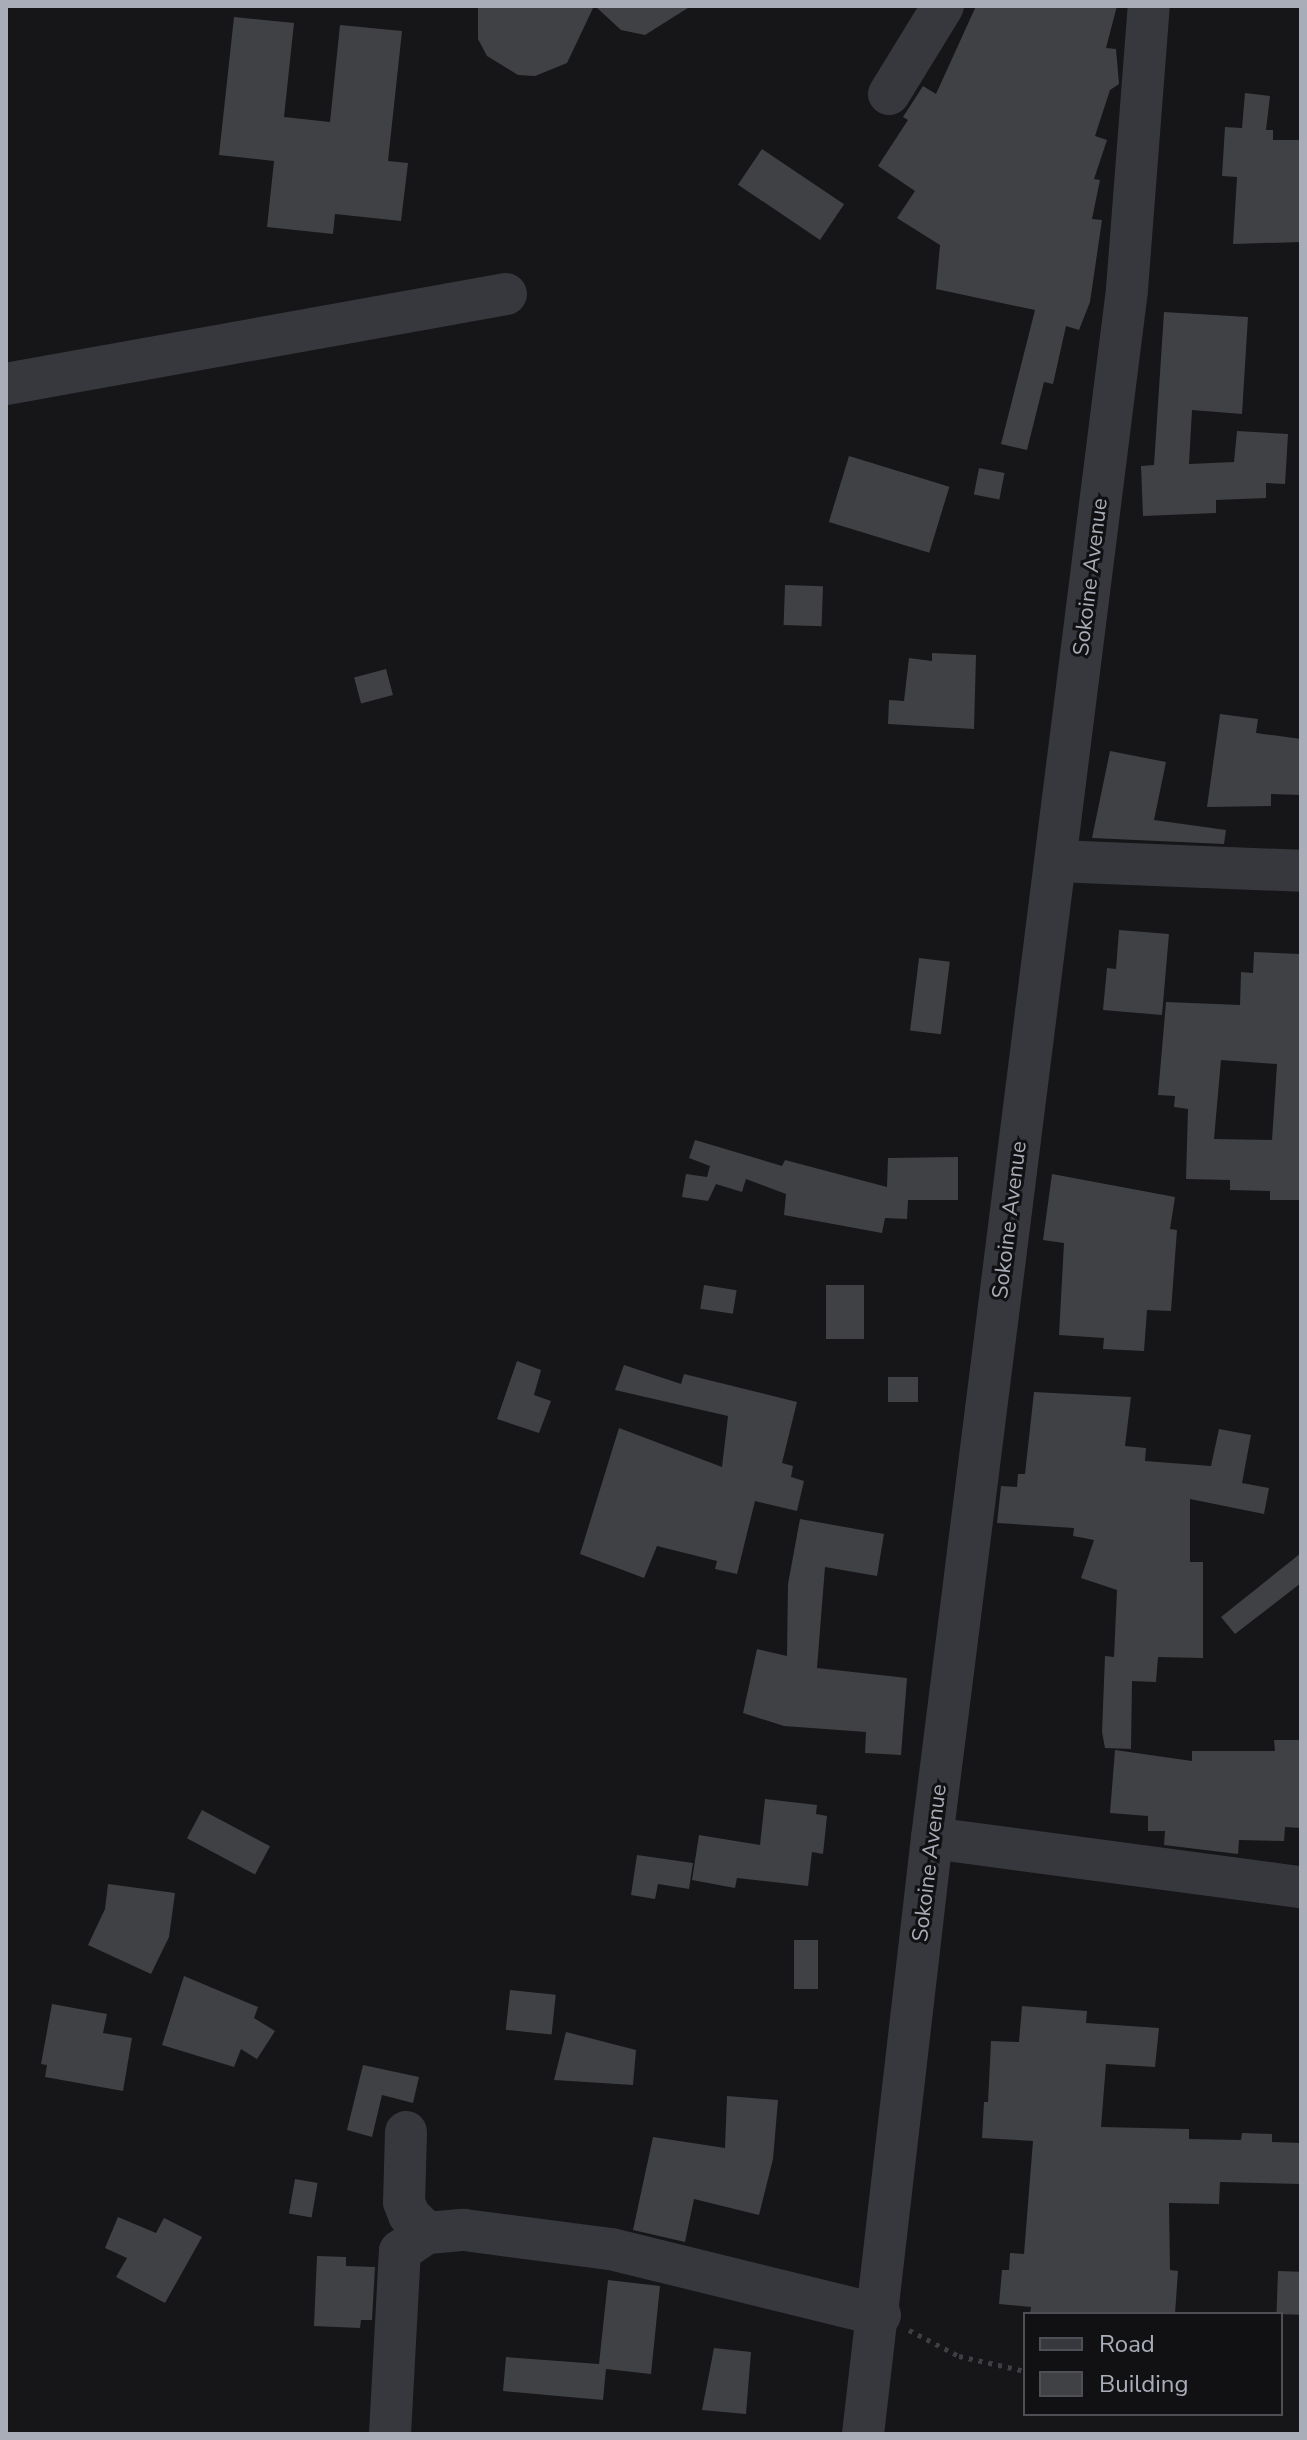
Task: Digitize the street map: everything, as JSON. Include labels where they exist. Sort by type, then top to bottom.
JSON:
[{"type":"street","points":[[889,94],[943,6]]},
{"type":"street","name":"Sokoine Avenue","points":[[863,2434],[880,2315],[932,1838],[1127,289],[1149,6]]},
{"type":"street","points":[[6,384],[506,294]]},
{"type":"street","points":[[1056,861],[1301,871]]},
{"type":"street","points":[[932,1838],[1301,1887]]},
{"type":"street","points":[[406,2132],[404,2202],[427,2233]]},
{"type":"street","points":[[390,2434],[400,2251],[427,2233],[464,2230],[611,2249],[880,2315]]},
{"type":"path","points":[[880,2315],[959,2356],[1023,2371]]},
{"type":"building","points":[[478,6],[594,6],[567,63],[535,76],[518,75],[487,56],[478,39]]},
{"type":"building","points":[[595,6],[691,6],[645,35],[621,30]]},
{"type":"building","points":[[976,6],[1117,6],[1106,48],[1116,49],[1119,84],[1110,90],[1095,136],[1107,140],[1094,179],[1100,180],[1092,219],[1102,220],[1090,302],[1079,330],[1066,326],[1053,384],[1044,382],[1027,450],[1001,444],[1035,310],[936,289],[940,245],[897,218],[915,191],[878,166],[908,120],[903,117],[923,86],[936,94]]},
{"type":"building","points":[[234,17],[294,23],[284,117],[330,122],[340,25],[402,31],[388,161],[408,163],[401,221],[335,214],[333,234],[267,227],[274,161],[219,155]]},
{"type":"building","points":[[1245,93],[1270,96],[1266,130],[1273,130],[1273,140],[1301,140],[1301,242],[1233,244],[1237,177],[1222,176],[1225,127],[1242,128]]},
{"type":"building","points":[[762,149],[844,204],[820,240],[738,185]]},
{"type":"building","points":[[1164,312],[1248,317],[1242,414],[1192,410],[1189,464],[1234,462],[1237,431],[1288,434],[1285,484],[1266,483],[1266,498],[1216,500],[1216,513],[1143,516],[1141,466],[1154,465]]},
{"type":"building","points":[[849,456],[949,487],[929,553],[829,522]]},
{"type":"building","points":[[979,468],[1005,473],[999,499],[974,495]]},
{"type":"building","points":[[785,585],[823,586],[822,626],[784,625]]},
{"type":"building","points":[[932,653],[976,655],[974,729],[888,724],[889,700],[904,701],[909,658],[932,661]]},
{"type":"building","points":[[386,669],[393,695],[361,704],[354,678]]},
{"type":"building","points":[[1220,714],[1258,719],[1256,733],[1301,739],[1301,795],[1271,794],[1271,806],[1207,807]]},
{"type":"building","points":[[1110,751],[1166,762],[1154,820],[1226,830],[1224,844],[1092,838]]},
{"type":"building","points":[[1119,930],[1169,934],[1162,1015],[1103,1010],[1107,968],[1116,969]]},
{"type":"building","points":[[1254,952],[1301,954],[1301,1200],[1270,1200],[1270,1191],[1230,1190],[1230,1180],[1186,1179],[1188,1109],[1174,1107],[1175,1096],[1158,1095],[1166,1002],[1240,1005],[1241,972],[1253,973]],"holes":[[[1221,1060],[1277,1064],[1272,1140],[1214,1139]]]},
{"type":"building","points":[[919,958],[950,962],[941,1034],[910,1030]]},
{"type":"building","points":[[695,1140],[782,1166],[785,1160],[887,1187],[888,1158],[958,1157],[958,1200],[908,1200],[907,1219],[885,1218],[882,1233],[784,1215],[786,1194],[746,1179],[742,1192],[716,1184],[708,1201],[682,1197],[686,1174],[707,1177],[710,1166],[689,1158]]},
{"type":"building","points":[[1052,1174],[1175,1197],[1170,1229],[1177,1230],[1171,1311],[1147,1310],[1144,1351],[1103,1349],[1104,1338],[1059,1335],[1064,1243],[1043,1240]]},
{"type":"building","points":[[704,1285],[737,1290],[733,1314],[700,1309]]},
{"type":"building","points":[[826,1285],[864,1285],[864,1339],[826,1339]]},
{"type":"building","points":[[517,1361],[541,1370],[534,1395],[551,1401],[539,1433],[497,1419]]},
{"type":"building","points":[[624,1365],[681,1384],[684,1374],[797,1402],[782,1463],[793,1466],[791,1477],[804,1481],[797,1511],[755,1501],[737,1574],[715,1569],[717,1561],[657,1546],[644,1578],[580,1554],[619,1428],[722,1467],[728,1416],[615,1390]]},
{"type":"building","points":[[888,1377],[918,1377],[918,1402],[888,1402]]},
{"type":"building","points":[[1034,1392],[1131,1397],[1125,1446],[1146,1448],[1145,1461],[1211,1466],[1219,1429],[1251,1435],[1242,1483],[1269,1488],[1264,1514],[1190,1499],[1190,1562],[1203,1562],[1203,1658],[1158,1657],[1156,1682],[1132,1681],[1131,1749],[1105,1748],[1102,1732],[1105,1656],[1114,1657],[1117,1590],[1081,1578],[1094,1540],[1073,1536],[1074,1528],[997,1523],[1001,1486],[1017,1487],[1018,1474],[1025,1474]]},
{"type":"building","points":[[800,1519],[884,1534],[877,1576],[825,1567],[817,1668],[907,1678],[901,1755],[865,1753],[866,1732],[784,1726],[743,1713],[757,1649],[787,1656],[788,1584]]},
{"type":"building","points":[[1301,1553],[1301,1583],[1235,1634],[1221,1617]]},
{"type":"building","points":[[1274,1740],[1301,1740],[1301,1828],[1285,1827],[1284,1841],[1239,1840],[1238,1854],[1164,1845],[1165,1831],[1148,1831],[1148,1816],[1110,1813],[1115,1750],[1192,1761],[1192,1751],[1275,1751]]},
{"type":"building","points":[[765,1799],[817,1805],[816,1814],[827,1816],[823,1854],[812,1852],[808,1886],[737,1878],[735,1888],[692,1880],[699,1835],[760,1845]]},
{"type":"building","points":[[202,1810],[270,1846],[255,1874],[187,1838]]},
{"type":"building","points":[[637,1855],[693,1863],[689,1889],[658,1884],[655,1899],[631,1895]]},
{"type":"building","points":[[108,1884],[175,1893],[169,1937],[151,1974],[88,1945],[105,1909]]},
{"type":"building","points":[[794,1940],[818,1940],[818,1989],[794,1989]]},
{"type":"building","points":[[184,1976],[258,2007],[254,2018],[275,2031],[257,2059],[241,2049],[234,2067],[162,2045]]},
{"type":"building","points":[[510,1990],[556,1995],[552,2035],[506,2030]]},
{"type":"building","points":[[52,2004],[107,2014],[103,2033],[132,2038],[123,2091],[45,2077],[47,2065],[41,2064]]},
{"type":"building","points":[[1022,2006],[1087,2011],[1086,2023],[1159,2028],[1155,2067],[1106,2064],[1101,2127],[1189,2129],[1189,2139],[1241,2140],[1242,2133],[1272,2134],[1272,2142],[1301,2143],[1301,2184],[1220,2182],[1219,2204],[1169,2203],[1170,2270],[1178,2271],[1175,2312],[1030,2312],[1031,2307],[999,2304],[1002,2270],[1009,2270],[1010,2253],[1024,2254],[1033,2141],[982,2138],[984,2102],[988,2102],[991,2041],[1019,2042]]},
{"type":"building","points":[[566,2032],[636,2050],[633,2085],[554,2080]]},
{"type":"building","points":[[363,2065],[419,2077],[413,2103],[382,2095],[372,2137],[347,2130]]},
{"type":"building","points":[[727,2096],[778,2100],[773,2159],[759,2215],[694,2199],[685,2242],[633,2230],[653,2137],[725,2148]]},
{"type":"building","points":[[295,2179],[318,2183],[312,2217],[289,2213]]},
{"type":"building","points":[[118,2217],[156,2233],[164,2218],[202,2237],[165,2303],[116,2277],[127,2258],[105,2248]]},
{"type":"building","points":[[317,2256],[346,2257],[346,2266],[375,2267],[372,2320],[361,2320],[360,2328],[314,2326]]},
{"type":"building","points":[[1278,2271],[1301,2272],[1299,2315],[1277,2312]]},
{"type":"building","points":[[608,2280],[660,2286],[651,2374],[606,2369],[603,2400],[503,2391],[506,2357],[599,2364]]},
{"type":"building","points":[[714,2348],[751,2352],[746,2414],[702,2410]]}]
